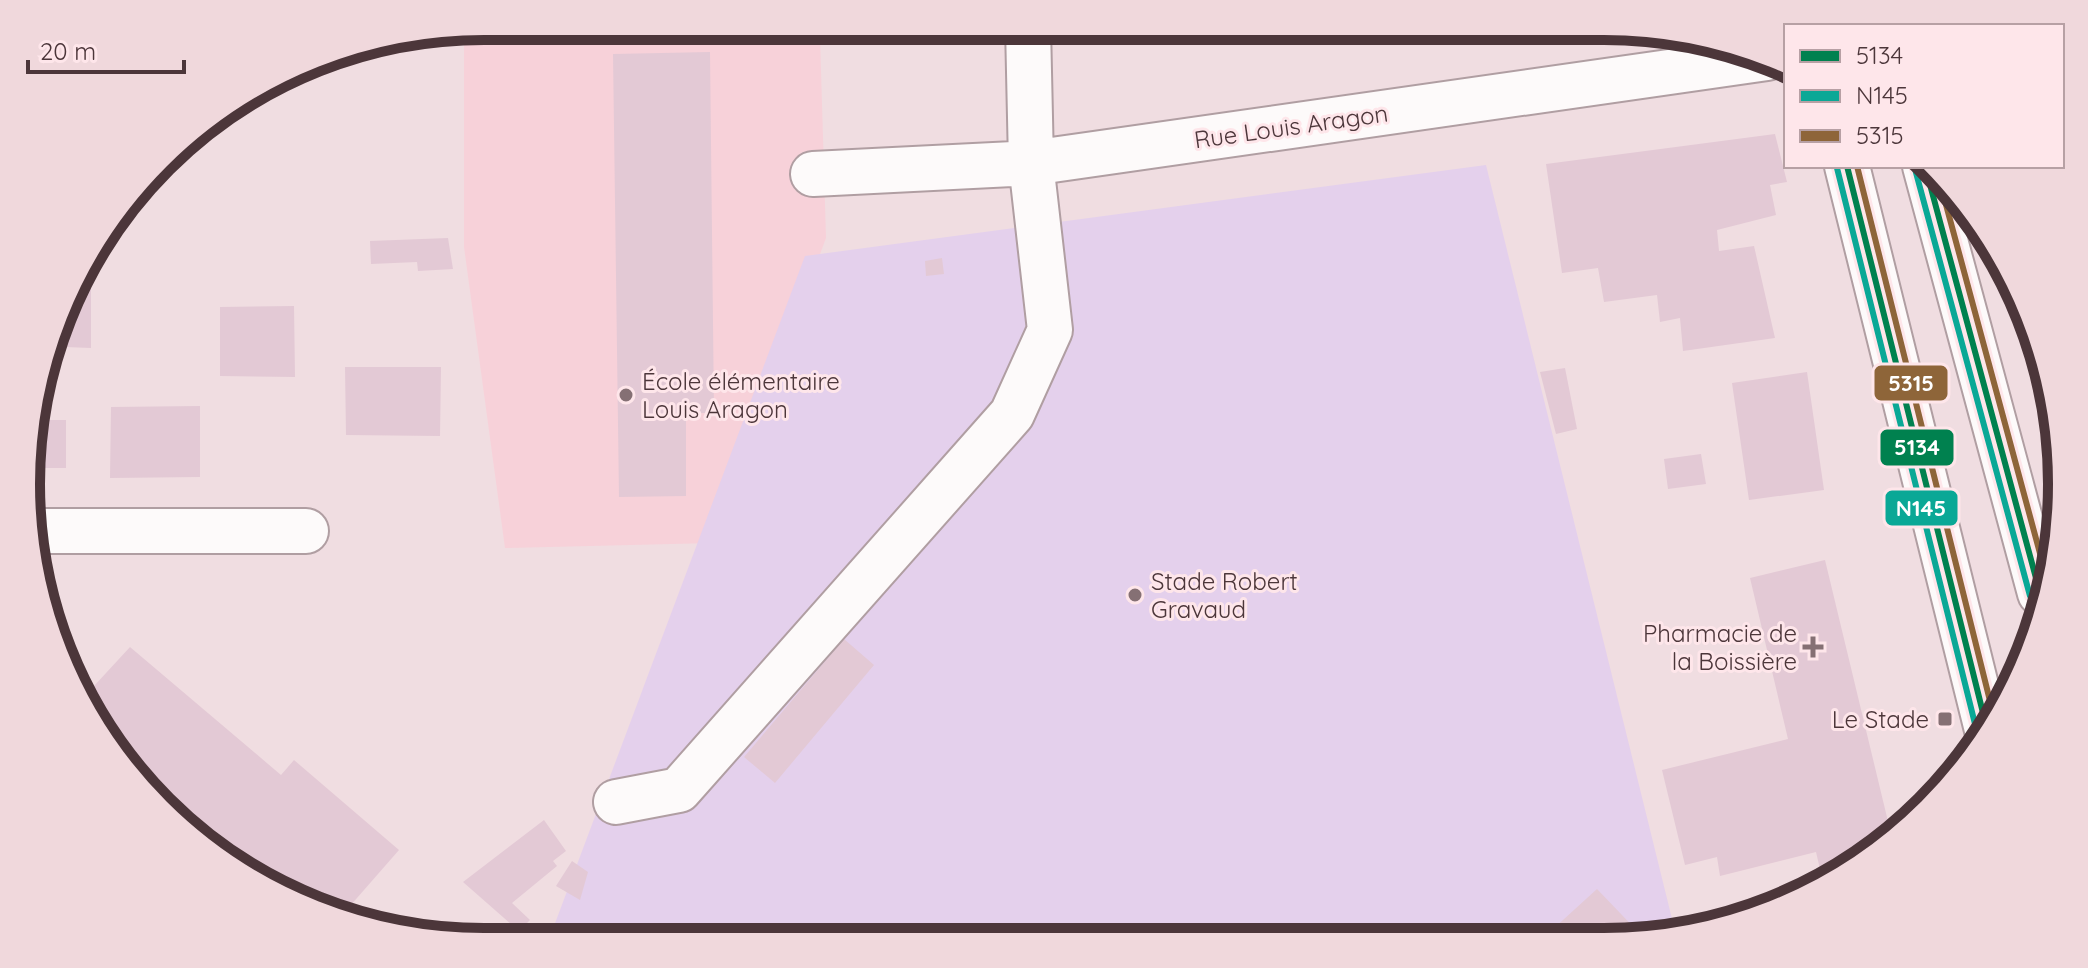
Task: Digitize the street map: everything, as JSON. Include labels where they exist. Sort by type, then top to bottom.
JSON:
[{"type":"street","points":[[616,802],[679,790],[1012,414],[1050,330],[1031,163],[1028,40]]},
{"type":"street","name":"Rue Louis Aragon","points":[[813,174],[1031,163],[1740,62]]},
{"type":"street","points":[[1847,168],[1983,715]]},
{"type":"street","points":[[1929,182],[2037,581]]},
{"type":"street","points":[[43,531],[306,531]]},
{"type":"shaded area","name":"École élémentaire Louis Aragon","points":[[820,40],[826,238],[713,543],[505,548],[464,247],[464,41]]},
{"type":"shaded area","name":"Stade Robert Gravaud","points":[[1486,165],[1673,922],[1604,928],[553,928],[805,256]]},
{"type":"building","points":[[710,52],[714,413],[686,413],[686,496],[619,497],[613,54]]},
{"type":"building","points":[[1775,134],[1787,182],[1770,185],[1776,215],[1717,230],[1719,251],[1754,246],[1775,338],[1683,351],[1680,318],[1660,322],[1657,295],[1604,302],[1598,268],[1562,273],[1546,164]]},
{"type":"building","points":[[448,238],[453,269],[418,271],[417,262],[371,264],[370,241]]},
{"type":"building","points":[[942,258],[944,274],[926,276],[925,261]]},
{"type":"building","points":[[91,278],[91,348],[65,347],[74,314]]},
{"type":"building","points":[[294,306],[295,377],[220,376],[220,307]]},
{"type":"building","points":[[345,367],[441,367],[440,436],[346,435]]},
{"type":"building","points":[[1565,368],[1577,429],[1556,434],[1540,372]]},
{"type":"building","points":[[1807,372],[1824,490],[1749,500],[1732,383]]},
{"type":"building","points":[[200,406],[200,477],[110,478],[111,407]]},
{"type":"building","points":[[45,420],[66,420],[66,468],[41,468]]},
{"type":"building","points":[[1701,454],[1706,484],[1668,489],[1664,459]]},
{"type":"building","points":[[1825,560],[1889,824],[1821,872],[1816,852],[1720,876],[1717,857],[1685,865],[1662,770],[1788,739],[1750,578]]},
{"type":"building","points":[[844,639],[874,665],[775,783],[744,757]]},
{"type":"building","points":[[130,647],[281,775],[294,760],[399,850],[349,907],[262,869],[214,836],[170,798],[115,731],[91,690]]},
{"type":"building","points":[[544,820],[566,851],[553,861],[557,866],[512,903],[530,920],[522,928],[516,928],[463,882]]},
{"type":"building","points":[[572,861],[588,872],[580,900],[556,886]]},
{"type":"building","points":[[1597,889],[1633,927],[1604,928],[1554,928]]},
{"type":"transit line","name":"N145","points":[[1837,168],[1976,727]]},
{"type":"transit line","name":"5134","points":[[1847,168],[1983,715]]},
{"type":"transit line","name":"5315","points":[[1857,168],[1991,703]]},
{"type":"transit line","name":"N145","points":[[1915,169],[2030,596]]},
{"type":"transit line","name":"5134","points":[[1929,182],[2037,581]]},
{"type":"transit line","name":"5315","points":[[1945,199],[2041,558]]},
{"type":"place","name":"École élémentaire Louis Aragon","points":[[626,395]]},
{"type":"place","name":"Stade Robert Gravaud","points":[[1135,595]]},
{"type":"place","name":"Pharmacie de la Boissière","points":[[1813,647]]},
{"type":"place","name":"Le Stade","points":[[1945,719]]}]
